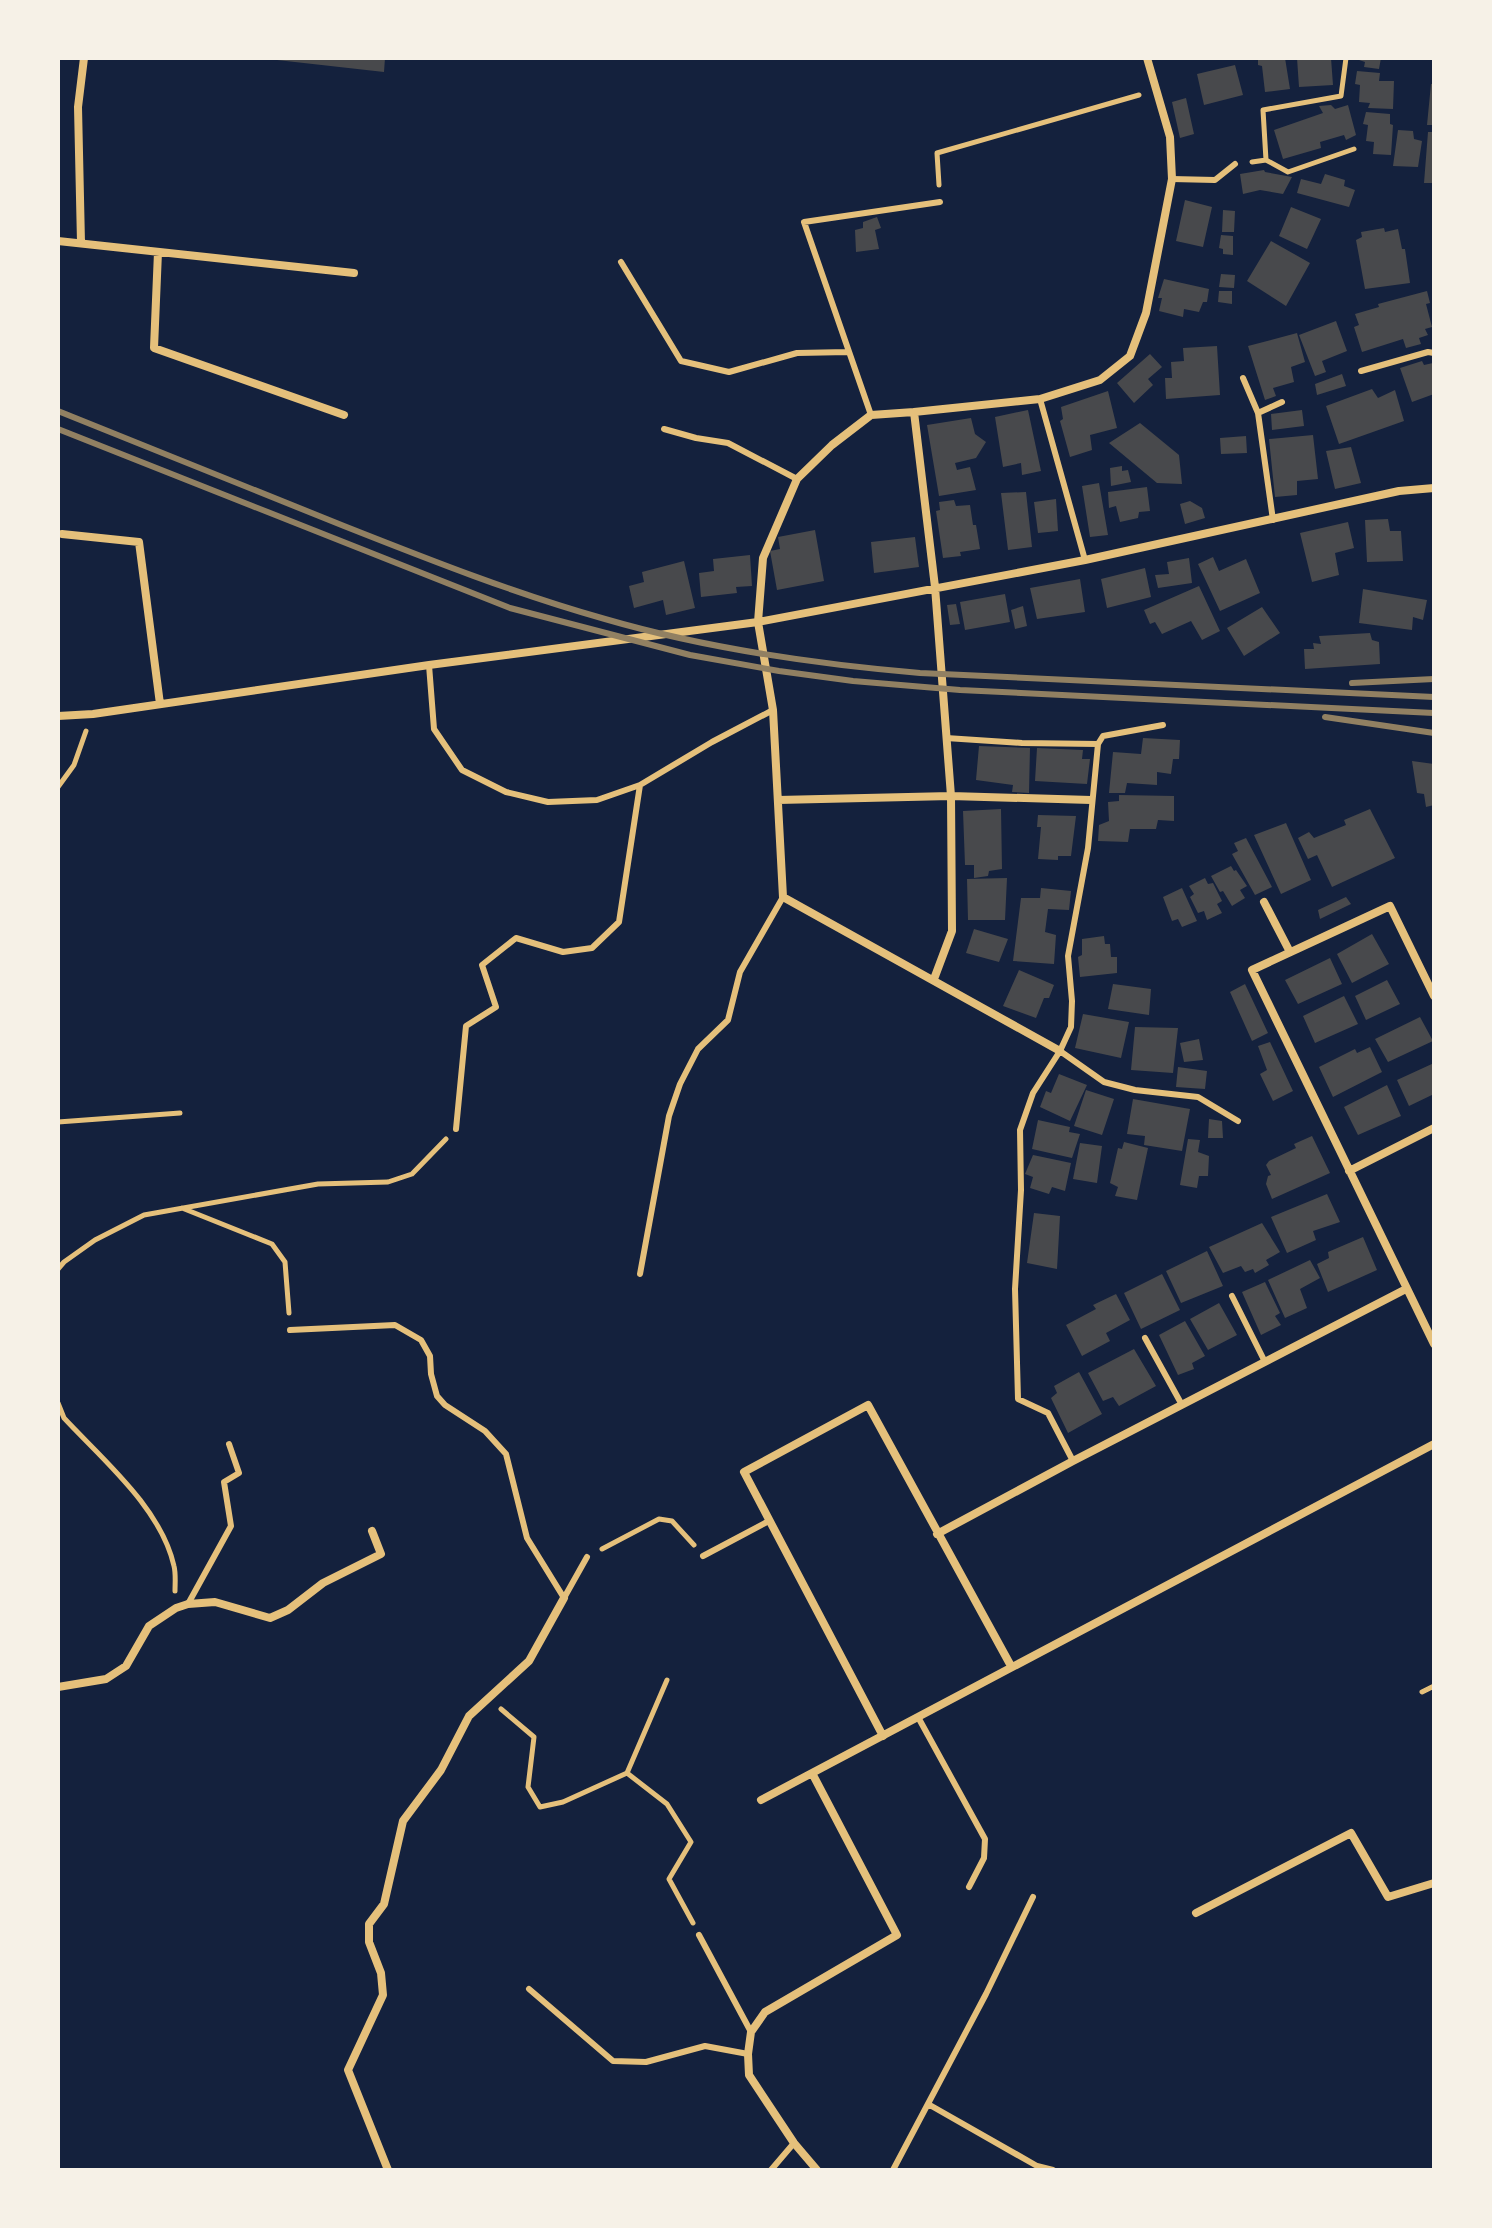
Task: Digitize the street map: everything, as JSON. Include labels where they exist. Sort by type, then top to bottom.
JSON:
[{"type":"street","points":[[81,243],[78,107],[84,58]]},
{"type":"street","points":[[1060,1051],[783,897],[773,710],[758,622],[763,558],[797,479],[832,445],[871,415],[1040,399],[1100,380],[1130,356],[1146,313],[1172,179],[1170,137],[1147,58]]},
{"type":"street","points":[[58,241],[354,273]]},
{"type":"street","points":[[158,252],[154,348],[344,415]]},
{"type":"street","points":[[914,412],[935,587],[951,796],[952,931],[934,979]]},
{"type":"street","points":[[58,716],[93,714],[429,665],[758,622],[1085,560],[1399,491],[1434,488]]},
{"type":"street","points":[[62,534],[139,542],[160,704]]},
{"type":"street","points":[[778,800],[951,796],[1091,800]]},
{"type":"street","points":[[1264,902],[1290,952]]},
{"type":"street","points":[[1434,996],[1390,906],[1252,970],[1434,1344]]},
{"type":"street","points":[[1349,1171],[1434,1128]]},
{"type":"street","points":[[937,1534],[1406,1289]]},
{"type":"street","points":[[883,1736],[744,1472],[868,1405],[1011,1666]]},
{"type":"street","points":[[761,1800],[1434,1444]]},
{"type":"street","points":[[58,1687],[106,1679],[126,1666],[149,1626],[176,1608],[215,1602],[270,1618],[288,1610],[323,1583],[381,1554],[372,1531]]},
{"type":"street","points":[[388,2170],[348,2070],[383,1995],[381,1973],[369,1942],[369,1924],[384,1904],[403,1821],[441,1770],[469,1716],[529,1661],[564,1598]]},
{"type":"street","points":[[812,1773],[897,1935],[765,2012],[751,2032],[749,2075],[794,2143],[817,2170]]},
{"type":"street","points":[[1196,1913],[1351,1833],[1388,1897],[1434,1883]]},
{"type":"lane","points":[[1172,179],[1215,180],[1235,164]]},
{"type":"lane","points":[[871,415],[804,222],[940,202]]},
{"type":"lane","points":[[621,262],[681,361],[729,372],[797,353],[848,352]]},
{"type":"lane","points":[[1361,371],[1428,352],[1434,353]]},
{"type":"lane","points":[[1243,378],[1258,413],[1273,520]]},
{"type":"lane","points":[[1040,399],[1085,560]]},
{"type":"lane","points":[[1258,413],[1282,402]]},
{"type":"lane","points":[[664,429],[728,443],[797,479]]},
{"type":"lane","points":[[429,665],[434,729],[462,770],[506,792],[548,802],[597,800],[640,785],[773,710]]},
{"type":"lane","points":[[1073,1461],[1048,1413],[1018,1399],[1015,1289],[1021,1190],[1020,1130],[1033,1093],[1060,1051],[1071,1027],[1068,956],[1088,848],[1098,744],[1103,736],[1163,725]]},
{"type":"lane","points":[[946,738],[1098,744]]},
{"type":"lane","points":[[456,1129],[466,1026],[496,1007],[482,965],[516,938],[563,952],[592,948],[619,922],[640,785]]},
{"type":"lane","points":[[640,1274],[669,1116],[680,1084],[698,1049],[728,1020],[740,972],[783,897]]},
{"type":"lane","points":[[1060,1051],[1104,1082],[1135,1090],[1198,1097],[1238,1121]]},
{"type":"lane","points":[[1232,1296],[1265,1362]]},
{"type":"lane","points":[[290,1330],[395,1325],[421,1340],[430,1356],[437,1396],[445,1405],[485,1431],[506,1454],[527,1538],[564,1598],[587,1557]]},
{"type":"lane","points":[[1145,1338],[1182,1405]]},
{"type":"lane","points":[[188,1604],[231,1526],[224,1482],[239,1473],[229,1444]]},
{"type":"lane","points":[[703,1556],[769,1521]]},
{"type":"lane","points":[[918,1717],[985,1839],[984,1858],[969,1887]]},
{"type":"lane","points":[[893,2170],[986,1994],[1033,1897]]},
{"type":"lane","points":[[699,1935],[751,2032]]},
{"type":"lane","points":[[529,1989],[613,2061],[646,2062],[705,2046],[748,2054]]},
{"type":"lane","points":[[928,2104],[1037,2166],[1053,2170]]},
{"type":"lane","points":[[771,2170],[794,2143]]},
{"type":"path","points":[[1266,160],[1263,110],[1341,96],[1346,58]]},
{"type":"path","points":[[940,202],[937,153],[1157,90]]},
{"type":"path","points":[[1235,164],[1266,160],[1288,172],[1354,149]]},
{"type":"path","points":[[58,787],[74,765],[93,714]]},
{"type":"path","points":[[58,1122],[180,1113]]},
{"type":"path","points":[[58,1269],[95,1240],[144,1215],[318,1184],[388,1182],[412,1174],[456,1129]]},
{"type":"path","points":[[181,1207],[272,1244],[285,1262],[290,1330]]},
{"type":"path","points":[[58,1403],[61,1419],[145,1506],[163,1537],[174,1567],[176,1608]]},
{"type":"path","points":[[587,1557],[659,1519],[672,1521],[703,1556]]},
{"type":"path","points":[[488,1699],[534,1737],[528,1787],[540,1807],[563,1802],[627,1773],[667,1680]]},
{"type":"path","points":[[1422,1692],[1434,1686]]},
{"type":"path","points":[[627,1773],[667,1804],[691,1842],[669,1879],[699,1935]]},
{"type":"building","points":[[277,58],[385,58],[384,72]]},
{"type":"building","points":[[1258,58],[1285,58],[1290,89],[1265,92]]},
{"type":"building","points":[[1297,58],[1331,58],[1333,85],[1299,87]]},
{"type":"building","points":[[1353,58],[1381,58],[1379,69],[1364,67],[1365,62]]},
{"type":"building","points":[[1235,65],[1243,95],[1204,105],[1197,74]]},
{"type":"building","points":[[1357,71],[1380,73],[1379,81],[1394,81],[1393,109],[1368,108],[1370,103],[1359,102],[1360,85],[1355,84]]},
{"type":"building","points":[[1431,84],[1434,84],[1434,125],[1427,125]]},
{"type":"building","points":[[1186,98],[1194,134],[1180,138],[1172,102]]},
{"type":"building","points":[[1331,105],[1335,109],[1348,105],[1356,135],[1346,140],[1344,135],[1320,142],[1321,148],[1283,159],[1274,130],[1323,113],[1319,106]]},
{"type":"building","points":[[1366,112],[1390,114],[1390,124],[1393,125],[1391,155],[1373,154],[1374,142],[1366,141],[1368,125],[1363,124]]},
{"type":"building","points":[[1398,130],[1413,131],[1414,139],[1422,141],[1418,167],[1393,166]]},
{"type":"building","points":[[1428,132],[1434,132],[1434,183],[1424,183]]},
{"type":"building","points":[[1264,170],[1292,177],[1283,194],[1260,190],[1243,194],[1240,174]]},
{"type":"building","points":[[1325,174],[1345,180],[1344,186],[1355,190],[1349,207],[1297,193],[1301,179],[1321,184]]},
{"type":"building","points":[[1185,200],[1212,207],[1203,247],[1176,241]]},
{"type":"building","points":[[1291,207],[1321,219],[1307,249],[1279,236]]},
{"type":"building","points":[[1223,210],[1235,211],[1234,232],[1222,232]]},
{"type":"building","points":[[877,217],[881,228],[875,230],[879,249],[856,252],[855,230],[863,228],[863,222]]},
{"type":"building","points":[[1384,228],[1385,232],[1398,229],[1402,249],[1405,249],[1410,283],[1365,289],[1356,240],[1362,237],[1361,232]]},
{"type":"building","points":[[1221,235],[1233,236],[1233,255],[1223,254],[1223,249],[1219,248]]},
{"type":"building","points":[[1271,241],[1310,263],[1286,306],[1247,281]]},
{"type":"building","points":[[1221,274],[1235,275],[1234,288],[1219,287]]},
{"type":"building","points":[[1164,279],[1209,289],[1207,302],[1203,302],[1199,312],[1184,309],[1183,317],[1159,311],[1162,298],[1158,298]]},
{"type":"building","points":[[1219,291],[1232,291],[1232,304],[1218,302]]},
{"type":"building","points":[[1427,291],[1430,303],[1426,304],[1432,327],[1425,329],[1428,335],[1419,338],[1421,344],[1406,348],[1403,339],[1362,352],[1354,327],[1359,325],[1355,314],[1379,307],[1378,304]]},
{"type":"building","points":[[1336,321],[1347,351],[1322,361],[1326,372],[1315,376],[1299,335]]},
{"type":"building","points":[[1297,333],[1305,362],[1291,367],[1294,382],[1273,388],[1276,396],[1265,400],[1248,346]]},
{"type":"building","points":[[1217,346],[1220,395],[1166,399],[1165,378],[1172,378],[1171,362],[1184,361],[1183,348]]},
{"type":"building","points":[[1150,354],[1162,367],[1148,379],[1153,385],[1134,403],[1117,383]]},
{"type":"building","points":[[1422,361],[1424,365],[1433,363],[1434,394],[1412,402],[1400,368]]},
{"type":"building","points":[[1342,374],[1346,386],[1317,395],[1315,384]]},
{"type":"building","points":[[1372,389],[1378,398],[1395,390],[1404,421],[1339,444],[1326,406]]},
{"type":"building","points":[[1108,391],[1117,428],[1090,435],[1092,450],[1070,457],[1060,421],[1063,419],[1061,407]]},
{"type":"building","points":[[1028,410],[1041,471],[1022,475],[1021,463],[1003,467],[995,417]]},
{"type":"building","points":[[1302,410],[1304,426],[1272,430],[1271,414]]},
{"type":"building","points":[[971,418],[975,434],[986,442],[976,458],[955,463],[957,470],[970,467],[976,490],[939,496],[927,425]]},
{"type":"building","points":[[1140,423],[1179,455],[1182,484],[1157,483],[1109,443]]},
{"type":"building","points":[[1313,435],[1318,479],[1297,481],[1297,495],[1275,497],[1269,439]]},
{"type":"building","points":[[1246,436],[1247,453],[1221,454],[1220,438]]},
{"type":"building","points":[[1351,447],[1361,483],[1335,489],[1326,451]]},
{"type":"building","points":[[1122,466],[1122,471],[1128,470],[1131,482],[1111,486],[1110,468]]},
{"type":"building","points":[[1099,483],[1108,535],[1090,537],[1082,486]]},
{"type":"building","points":[[1147,487],[1150,511],[1139,512],[1138,518],[1120,522],[1116,506],[1109,508],[1108,492]]},
{"type":"building","points":[[1026,492],[1032,547],[1008,550],[1001,493]]},
{"type":"building","points":[[1056,499],[1058,531],[1038,533],[1034,502]]},
{"type":"building","points":[[954,500],[956,506],[970,505],[980,549],[943,558],[936,511],[940,510],[939,502]]},
{"type":"building","points":[[1190,501],[1202,508],[1205,518],[1185,524],[1180,504]]},
{"type":"building","points":[[1388,519],[1390,531],[1401,531],[1403,561],[1367,562],[1365,520]]},
{"type":"building","points":[[1348,522],[1354,548],[1335,553],[1339,575],[1312,582],[1300,533]]},
{"type":"building","points":[[815,530],[824,581],[777,590],[770,551],[780,549],[778,537]]},
{"type":"building","points":[[915,537],[919,567],[874,573],[871,542]]},
{"type":"building","points":[[750,555],[752,586],[736,587],[737,593],[701,597],[699,573],[714,571],[713,559]]},
{"type":"building","points":[[1213,557],[1219,571],[1246,559],[1260,593],[1220,611],[1198,564]]},
{"type":"building","points":[[1189,558],[1192,583],[1158,588],[1155,575],[1169,574],[1167,562]]},
{"type":"building","points":[[684,561],[695,608],[666,615],[663,600],[634,608],[629,586],[644,582],[642,572]]},
{"type":"building","points":[[1145,568],[1151,597],[1107,608],[1101,579]]},
{"type":"building","points":[[1080,579],[1085,612],[1037,619],[1030,588]]},
{"type":"building","points":[[1199,586],[1220,631],[1202,640],[1191,621],[1162,634],[1155,622],[1150,624],[1144,610]]},
{"type":"building","points":[[1363,589],[1427,600],[1423,620],[1413,617],[1412,630],[1359,623]]},
{"type":"building","points":[[1005,594],[1010,622],[965,630],[960,602]]},
{"type":"building","points":[[956,604],[960,624],[950,625],[947,605]]},
{"type":"building","points":[[1023,606],[1027,626],[1015,629],[1011,610]]},
{"type":"building","points":[[1262,607],[1280,633],[1244,656],[1227,628]]},
{"type":"building","points":[[1370,633],[1372,640],[1379,642],[1380,664],[1305,669],[1304,649],[1314,649],[1313,643],[1321,644],[1319,636]]},
{"type":"building","points":[[1143,738],[1180,740],[1179,759],[1173,759],[1171,774],[1157,772],[1157,785],[1127,783],[1125,793],[1109,793],[1113,752],[1141,754]]},
{"type":"building","points":[[979,746],[1030,748],[1029,793],[1012,792],[1013,785],[976,780]]},
{"type":"building","points":[[1037,748],[1083,750],[1082,759],[1090,759],[1087,784],[1035,781]]},
{"type":"building","points":[[1412,761],[1434,764],[1434,805],[1426,807],[1424,794],[1417,793]]},
{"type":"building","points":[[1119,795],[1174,796],[1174,821],[1158,820],[1156,829],[1130,829],[1128,842],[1098,841],[1099,825],[1109,821],[1108,802],[1119,801]]},
{"type":"building","points":[[1001,809],[1002,869],[974,878],[974,865],[965,865],[963,811]]},
{"type":"building","points":[[1370,809],[1395,858],[1332,887],[1317,855],[1308,859],[1298,838],[1309,832],[1314,838],[1346,825],[1344,820]]},
{"type":"building","points":[[1038,815],[1076,816],[1071,856],[1058,856],[1058,860],[1038,859],[1041,827],[1037,827]]},
{"type":"building","points":[[1286,823],[1311,880],[1281,894],[1254,835]]},
{"type":"building","points":[[1246,838],[1272,887],[1255,895],[1232,854],[1238,851],[1234,843]]},
{"type":"building","points":[[1231,866],[1247,886],[1240,890],[1245,898],[1232,906],[1211,876]]},
{"type":"building","points":[[1007,878],[1005,920],[968,920],[967,879]]},
{"type":"building","points":[[1205,878],[1208,884],[1213,883],[1222,901],[1217,904],[1222,913],[1207,920],[1204,911],[1198,913],[1190,897],[1194,894],[1189,886]]},
{"type":"building","points":[[1041,888],[1071,891],[1069,910],[1048,909],[1045,932],[1056,935],[1054,964],[1013,961],[1021,898],[1040,898]]},
{"type":"building","points":[[1182,888],[1197,921],[1182,927],[1178,919],[1172,921],[1163,897]]},
{"type":"building","points":[[1346,897],[1351,904],[1320,919],[1318,910]]},
{"type":"building","points":[[974,929],[1008,939],[999,962],[966,953]]},
{"type":"building","points":[[1372,934],[1389,964],[1352,983],[1337,954]]},
{"type":"building","points":[[1104,936],[1105,944],[1110,944],[1111,957],[1117,957],[1117,973],[1080,977],[1078,957],[1082,955],[1082,939]]},
{"type":"building","points":[[1330,958],[1342,984],[1298,1004],[1285,980]]},
{"type":"building","points":[[1019,970],[1054,985],[1049,998],[1044,998],[1036,1018],[1003,1006]]},
{"type":"building","points":[[1387,980],[1400,1004],[1366,1020],[1355,996]]},
{"type":"building","points":[[1113,984],[1151,989],[1149,1015],[1108,1009]]},
{"type":"building","points":[[1245,984],[1268,1033],[1252,1041],[1230,992]]},
{"type":"building","points":[[1344,996],[1358,1024],[1315,1043],[1303,1016]]},
{"type":"building","points":[[1083,1014],[1129,1022],[1121,1058],[1075,1048]]},
{"type":"building","points":[[1420,1017],[1433,1041],[1388,1062],[1375,1039]]},
{"type":"building","points":[[1135,1027],[1178,1028],[1173,1073],[1131,1070]]},
{"type":"building","points":[[1199,1039],[1203,1060],[1184,1062],[1180,1043]]},
{"type":"building","points":[[1270,1042],[1293,1091],[1273,1101],[1260,1074],[1267,1070],[1258,1046]]},
{"type":"building","points":[[1370,1047],[1382,1072],[1333,1097],[1319,1067],[1355,1049],[1357,1053]]},
{"type":"building","points":[[1434,1063],[1434,1094],[1409,1106],[1397,1080]]},
{"type":"building","points":[[1178,1067],[1207,1071],[1205,1089],[1176,1087]]},
{"type":"building","points":[[1059,1074],[1087,1085],[1070,1121],[1040,1107],[1046,1091],[1051,1093]]},
{"type":"building","points":[[1387,1085],[1401,1116],[1358,1135],[1344,1107]]},
{"type":"building","points":[[1086,1090],[1114,1099],[1102,1135],[1074,1126]]},
{"type":"building","points":[[1133,1099],[1190,1109],[1182,1151],[1144,1145],[1145,1136],[1127,1134]]},
{"type":"building","points":[[1209,1119],[1222,1121],[1223,1138],[1208,1138]]},
{"type":"building","points":[[1038,1120],[1070,1127],[1069,1132],[1080,1134],[1072,1158],[1032,1149]]},
{"type":"building","points":[[1312,1136],[1330,1173],[1272,1199],[1266,1184],[1271,1175],[1266,1165],[1296,1148],[1294,1144]]},
{"type":"building","points":[[1188,1139],[1200,1140],[1198,1152],[1209,1156],[1208,1176],[1199,1176],[1197,1188],[1180,1185]]},
{"type":"building","points":[[1124,1142],[1148,1148],[1137,1200],[1115,1196],[1118,1187],[1110,1183],[1118,1148],[1122,1149]]},
{"type":"building","points":[[1080,1143],[1102,1146],[1097,1183],[1073,1179]]},
{"type":"building","points":[[1033,1155],[1071,1163],[1065,1191],[1052,1187],[1049,1194],[1030,1188],[1033,1177],[1025,1174]]},
{"type":"building","points":[[1327,1194],[1340,1222],[1313,1231],[1316,1240],[1287,1253],[1271,1217]]},
{"type":"building","points":[[1034,1213],[1060,1216],[1057,1269],[1027,1263]]},
{"type":"building","points":[[1262,1223],[1280,1252],[1266,1260],[1269,1265],[1255,1273],[1253,1269],[1245,1272],[1241,1266],[1223,1273],[1209,1247]]},
{"type":"building","points":[[1363,1237],[1377,1270],[1328,1292],[1317,1264],[1329,1258],[1328,1252]]},
{"type":"building","points":[[1207,1251],[1223,1286],[1181,1303],[1166,1271]]},
{"type":"building","points":[[1310,1260],[1320,1278],[1300,1289],[1307,1308],[1285,1318],[1268,1280]]},
{"type":"building","points":[[1162,1274],[1180,1310],[1141,1329],[1124,1293]]},
{"type":"building","points":[[1265,1282],[1280,1313],[1275,1316],[1281,1325],[1261,1335],[1242,1292]]},
{"type":"building","points":[[1116,1294],[1130,1320],[1106,1333],[1110,1341],[1082,1356],[1066,1325],[1096,1309],[1093,1305]]},
{"type":"building","points":[[1219,1303],[1237,1335],[1208,1350],[1190,1319]]},
{"type":"building","points":[[1185,1321],[1205,1356],[1192,1363],[1194,1369],[1178,1375],[1159,1335]]},
{"type":"building","points":[[1134,1349],[1156,1386],[1119,1406],[1113,1397],[1103,1401],[1088,1373]]},
{"type":"building","points":[[1079,1372],[1102,1414],[1068,1433],[1051,1398],[1057,1393],[1054,1386]]},
{"type":"railway","points":[[58,411],[473,576],[572,609],[683,639],[801,660],[920,673],[1434,697]]},
{"type":"railway","points":[[58,429],[510,608],[690,655],[853,681],[960,690],[1434,713]]},
{"type":"railway","points":[[1352,683],[1434,679]]},
{"type":"railway","points":[[1325,717],[1434,733]]}]
